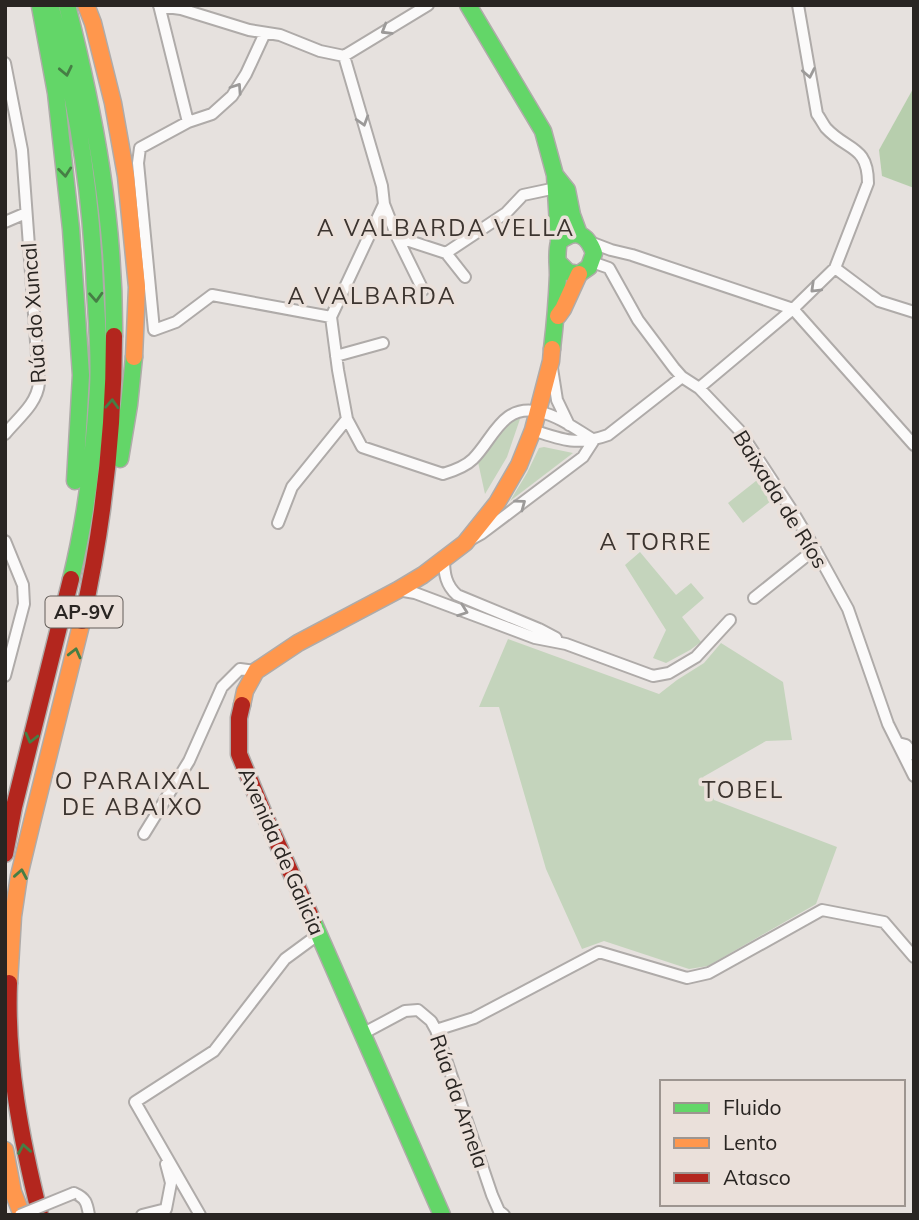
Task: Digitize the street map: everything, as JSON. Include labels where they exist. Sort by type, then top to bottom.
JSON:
[{"type":"main road","name":"AP-9V","points":[[27,5],[44,32]]},
{"type":"main road","name":"AP-9V","points":[[40,5],[56,93],[71,229],[82,375],[78,461],[59,628]]},
{"type":"main road","name":"AP-9V","points":[[5,854],[14,807],[79,545],[98,388],[93,233],[82,143],[50,5]]},
{"type":"main road","name":"AP-9V","points":[[40,1215],[27,1170],[16,1108],[10,1045],[9,979],[13,917],[24,856],[80,634],[100,534],[110,450],[115,349],[110,229],[102,167],[92,106],[67,5]]},
{"type":"main road","name":"AP-9V","points":[[86,5],[113,103],[126,176],[137,287],[135,351],[129,405],[117,478],[100,534]]},
{"type":"main road","name":"AP-9V","points":[[93,5],[93,23]]},
{"type":"main road","points":[[256,671],[298,643],[423,575],[465,543],[497,503],[519,465],[533,430],[551,361],[556,318],[556,252],[559,242],[556,182],[543,131],[468,5]]},
{"type":"main road","points":[[556,182],[566,190],[588,249],[585,270],[579,274],[556,318]]},
{"type":"main road","points":[[559,242],[566,236],[588,249]]},
{"type":"main road","points":[[558,262],[568,272],[579,274]]},
{"type":"main road","name":"Avenida de Galicia","points":[[256,671],[245,691],[239,718],[239,754],[442,1215]]},
{"type":"main road","points":[[5,1150],[13,1192],[21,1215]]},
{"type":"street","points":[[188,122],[159,6],[181,9],[279,35],[320,51],[344,56],[428,5]]},
{"type":"street","points":[[699,388],[793,309],[835,268],[868,183],[868,169],[863,157],[826,128],[817,114],[798,5]]},
{"type":"street","points":[[265,33],[246,74],[232,96],[212,114],[188,122],[140,148],[138,163],[154,330],[176,322],[212,295],[331,317]]},
{"type":"street","points":[[344,56],[382,186],[384,204],[423,290]]},
{"type":"street","name":"Rúa do Xuncal","points":[[5,63],[22,150],[39,383],[35,400],[5,434]]},
{"type":"street","points":[[446,253],[506,213],[523,195],[556,182]]},
{"type":"street","points":[[384,204],[331,317],[347,419],[362,447],[443,474],[472,460],[498,425],[510,415],[538,411],[555,417],[594,440]]},
{"type":"street","points":[[5,222],[26,212]]},
{"type":"street","points":[[397,237],[446,253],[465,277]]},
{"type":"street","points":[[588,249],[632,254],[793,309],[914,445]]},
{"type":"street","name":"Baixada de Ríos","points":[[588,249],[609,268],[638,320],[682,377],[699,388],[739,429],[815,549],[848,609],[888,723],[914,776]]},
{"type":"street","points":[[835,268],[879,301],[914,312]]},
{"type":"street","points":[[336,356],[383,343]]},
{"type":"street","points":[[551,361],[557,400],[569,425]]},
{"type":"street","points":[[533,430],[561,440],[594,440],[608,435],[682,377]]},
{"type":"street","points":[[278,523],[292,487],[347,419]]},
{"type":"street","points":[[465,543],[481,534],[583,457],[594,440]]},
{"type":"street","points":[[5,541],[23,585],[24,604],[5,676]]},
{"type":"street","points":[[754,598],[815,549]]},
{"type":"street","points":[[444,559],[447,583],[457,595],[539,629],[565,644]]},
{"type":"street","points":[[398,590],[415,593],[535,638],[565,644],[653,676],[669,673],[696,657],[730,620]]},
{"type":"street","points":[[145,834],[189,761],[222,687],[240,669],[256,671]]},
{"type":"street","points":[[898,743],[906,745],[914,755]]},
{"type":"street","points":[[436,1030],[474,1018],[599,952],[687,978],[709,973],[822,910],[884,922],[914,957]]},
{"type":"street","points":[[200,1215],[135,1102],[214,1051],[285,959],[319,934]]},
{"type":"street","name":"Rúa da Arnela","points":[[362,1034],[405,1011],[418,1010],[431,1021],[492,1195],[499,1211],[504,1215]]},
{"type":"street","points":[[142,1215],[166,1209],[171,1183],[162,1149]]},
{"type":"street","points":[[21,1215],[74,1193],[87,1202],[89,1215]]},
{"type":"green space","points":[[914,87],[914,188],[882,176],[879,150]]},
{"type":"green space","points":[[520,419],[507,457],[485,494],[478,462],[486,448],[510,420]]},
{"type":"green space","points":[[539,448],[573,453],[510,501]]},
{"type":"green space","points":[[761,477],[776,497],[743,523],[728,503]]},
{"type":"green space","points":[[640,552],[676,595],[691,583],[704,598],[682,617],[701,642],[666,663],[653,658],[666,630],[625,565]]},
{"type":"green space","points":[[508,639],[659,694],[704,663],[721,643],[783,682],[792,740],[766,741],[703,777],[714,800],[837,847],[816,904],[708,966],[689,969],[604,941],[582,949],[546,869],[499,707],[479,707]]},
{"type":"traffic: fast","points":[[50,5],[68,75],[86,181],[99,364],[92,461],[71,579]]},
{"type":"traffic: fast","points":[[67,5],[86,87],[107,210],[114,336]]},
{"type":"traffic: fast","points":[[468,5],[543,131],[555,175],[559,242],[552,349]]},
{"type":"traffic: fast","points":[[40,6],[56,93],[71,229],[81,375],[75,481]]},
{"type":"traffic: fast","points":[[555,175],[567,190],[579,234]]},
{"type":"traffic: fast","points":[[558,262],[568,272],[579,274],[589,267],[594,253],[588,241],[580,235],[571,235],[559,242]]},
{"type":"traffic: fast","points":[[120,459],[134,357]]},
{"type":"traffic: fast","points":[[313,921],[442,1215]]},
{"type":"traffic: slow","points":[[86,5],[113,103],[126,176],[137,287],[134,357]]},
{"type":"traffic: slow","points":[[558,316],[579,274]]},
{"type":"traffic: slow","points":[[242,705],[245,691],[256,671],[298,643],[423,575],[465,543],[497,503],[519,465],[533,430],[552,349]]},
{"type":"traffic: slow","points":[[9,983],[13,916],[19,876],[82,621]]},
{"type":"traffic: slow","points":[[5,1150],[13,1192],[22,1215]]},
{"type":"traffic: jam","points":[[82,621],[106,480],[114,336]]},
{"type":"traffic: jam","points":[[5,854],[14,807],[71,579]]},
{"type":"traffic: jam","points":[[242,705],[239,718],[239,754],[313,921]]},
{"type":"traffic: jam","points":[[9,983],[12,1071],[40,1215]]},
{"type":"district","name":"A VALBARDA VELLA","points":[[446,227]]},
{"type":"district","name":"A VALBARDA","points":[[372,295]]},
{"type":"district","name":"A TORRE","points":[[656,541]]},
{"type":"district","name":"TOBEL","points":[[743,789]]},
{"type":"district","name":"O PARAIXAL DE ABAIXO","points":[[133,793]]}]
